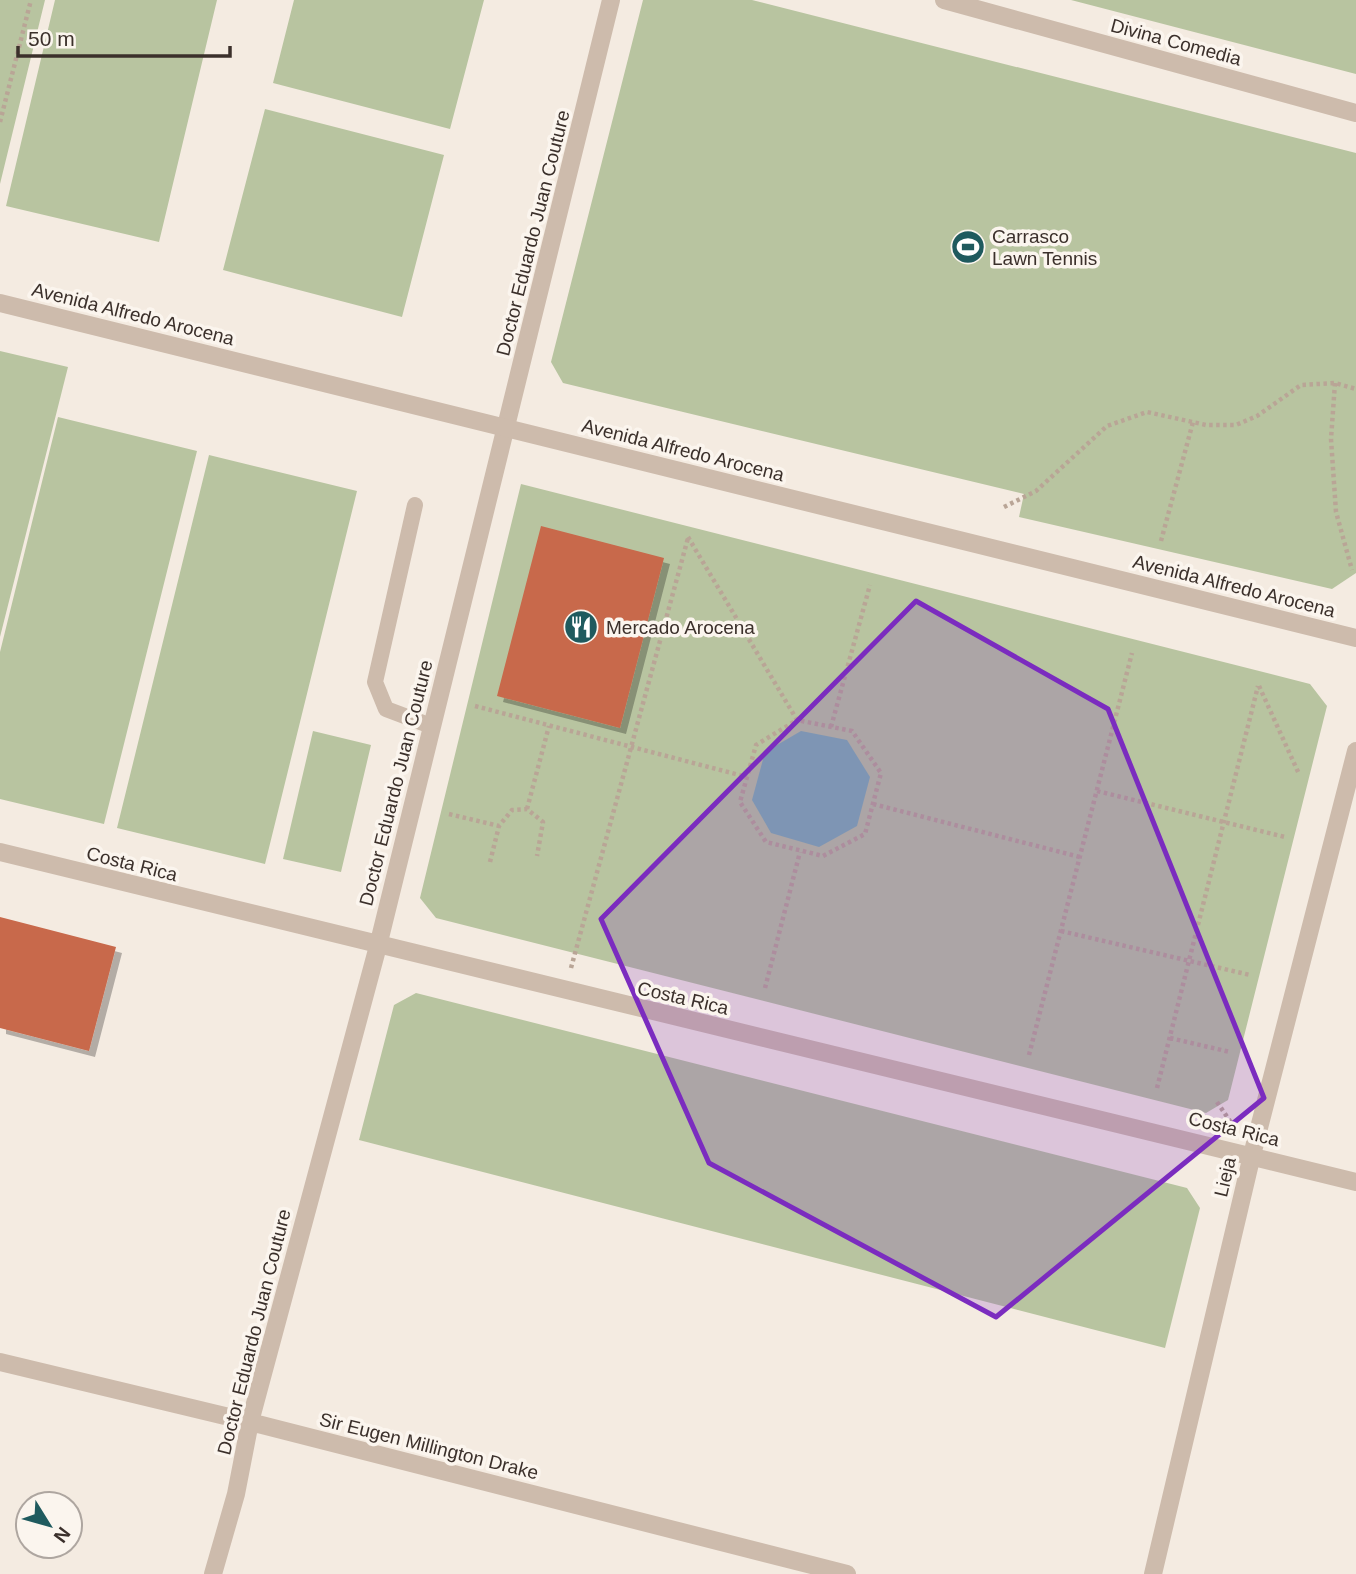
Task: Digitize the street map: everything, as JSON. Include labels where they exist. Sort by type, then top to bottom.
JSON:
[{"type":"street","name":"Doctor Eduardo Juan Couture","points":[[213,1574],[236,1494],[250,1422],[377,946],[611,0]]},
{"type":"street","name":"Divina Comedia","points":[[944,0],[1356,113]]},
{"type":"street","name":"Avenida Alfredo Arocena","points":[[0,303],[1356,638]]},
{"type":"street","name":"Lieja","points":[[1153,1574],[1252,1155],[1356,751]]},
{"type":"street","name":"Costa Rica","points":[[0,852],[377,946],[1356,1182]]},
{"type":"street","name":"Sir Eugen Millington Drake","points":[[0,1362],[250,1422],[847,1574]]},
{"type":"lane","points":[[415,505],[375,682],[386,709],[431,726]]},
{"type":"path","points":[[0,122],[31,0]]},
{"type":"path","points":[[1335,383],[1331,439],[1336,512],[1352,570]]},
{"type":"path","points":[[1004,506],[1036,491],[1108,426],[1147,412],[1193,422],[1236,425],[1257,416],[1301,385],[1335,383],[1356,389]]},
{"type":"path","points":[[1161,541],[1193,422]]},
{"type":"path","points":[[570,971],[688,537],[797,720]]},
{"type":"path","points":[[831,727],[870,584]]},
{"type":"path","points":[[1029,1055],[1132,653]]},
{"type":"path","points":[[1157,1088],[1258,686],[1299,774]]},
{"type":"path","points":[[475,706],[747,777]]},
{"type":"path","points":[[797,720],[852,730],[881,773],[864,834],[823,856],[766,842],[740,802],[756,746],[797,720]]},
{"type":"path","points":[[527,809],[549,726]]},
{"type":"path","points":[[1097,791],[1285,837]]},
{"type":"path","points":[[873,804],[1080,856]]},
{"type":"path","points":[[490,862],[499,826],[512,810],[527,809],[543,822],[537,856]]},
{"type":"path","points":[[449,814],[499,826]]},
{"type":"path","points":[[765,989],[800,852]]},
{"type":"path","points":[[1061,931],[1250,975]]},
{"type":"path","points":[[1170,1038],[1230,1052]]},
{"type":"highlighted area","points":[[916,601],[1108,709],[1264,1098],[996,1317],[709,1163],[601,919]]},
{"type":"green space","points":[[0,0],[45,0],[0,184]]},
{"type":"green space","points":[[55,0],[217,0],[159,242],[6,206]]},
{"type":"green space","points":[[294,0],[484,0],[450,129],[273,83]]},
{"type":"green space","name":"Carrasco Lawn Tennis","points":[[643,0],[752,0],[1356,153],[1356,573],[1332,589],[1019,517],[1024,494],[563,383],[551,362]]},
{"type":"green space","points":[[1071,0],[1356,0],[1356,74]]},
{"type":"green space","points":[[265,109],[444,155],[402,317],[223,270]]},
{"type":"green space","points":[[0,351],[68,367],[0,637]]},
{"type":"green space","points":[[58,417],[197,451],[104,824],[0,799],[0,652]]},
{"type":"green space","points":[[209,455],[357,491],[265,864],[117,828]]},
{"type":"green space","points":[[521,484],[1310,684],[1327,706],[1228,1100],[1206,1113],[436,918],[420,898]]},
{"type":"green space","points":[[313,731],[371,745],[341,872],[283,859]]},
{"type":"green space","points":[[416,993],[1187,1188],[1200,1208],[1165,1348],[359,1140],[394,1005]]},
{"type":"water","points":[[801,731],[847,740],[870,777],[857,826],[819,847],[771,833],[752,800],[765,752]]},
{"type":"building","name":"Mercado Arocena","points":[[541,526],[664,558],[620,728],[497,696]]},
{"type":"building","points":[[0,917],[116,947],[89,1051],[0,1028]]},
{"type":"place","name":"Carrasco Lawn Tennis","points":[[968,247]]},
{"type":"place","name":"Mercado Arocena","points":[[581,627]]}]
